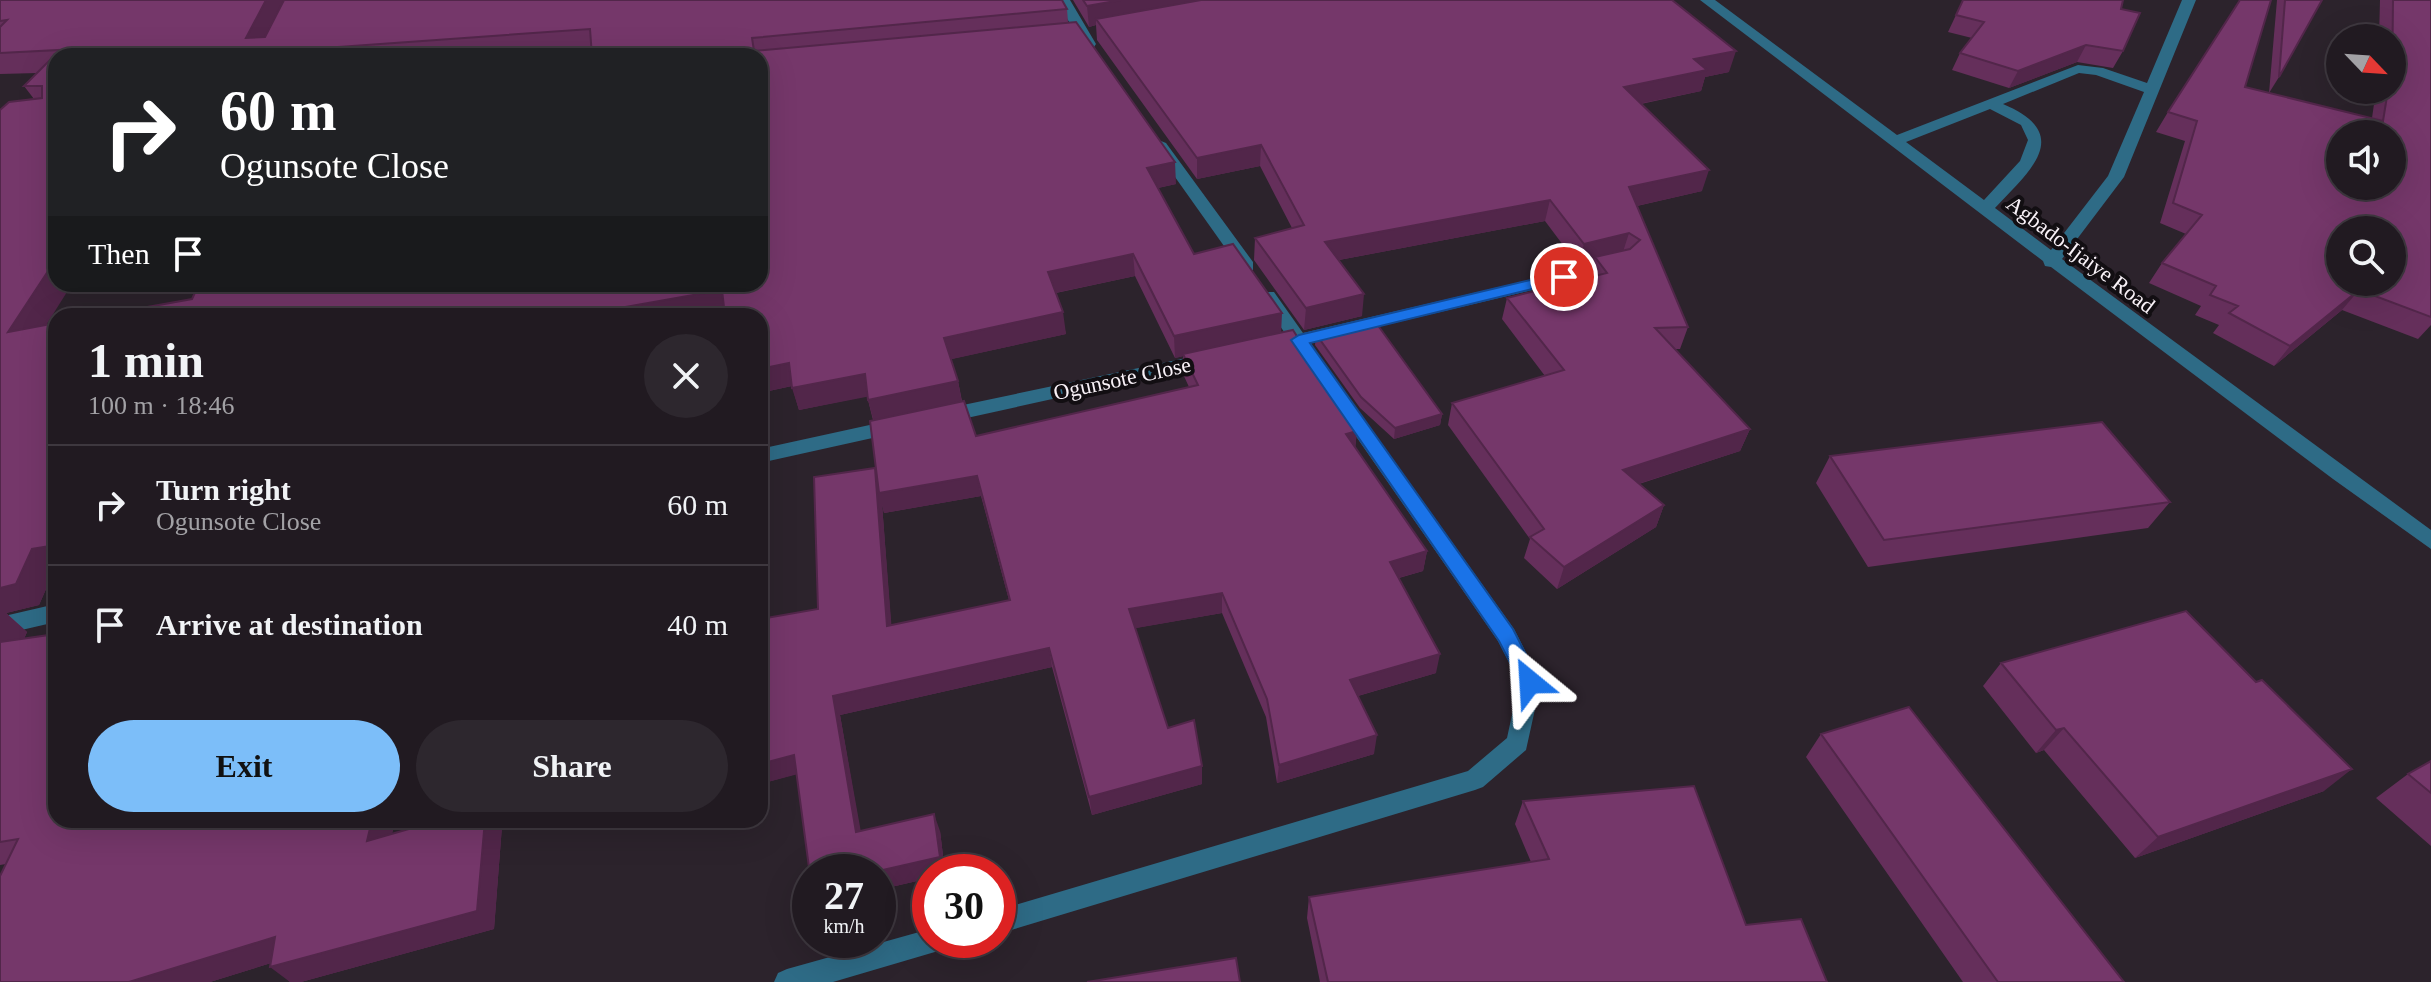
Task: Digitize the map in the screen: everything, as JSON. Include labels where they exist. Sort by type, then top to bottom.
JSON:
[{"type":"street","points":[[1063,0],[1101,60]]},
{"type":"street","name":"Agbado-Ijaiye Road","points":[[1707,0],[1898,140],[2051,262],[2431,541]]},
{"type":"street","points":[[2051,262],[2116,177],[2189,0]]},
{"type":"street","points":[[1898,140],[2078,69],[2098,71],[2152,90]]},
{"type":"street","points":[[1985,209],[2032,156],[2035,140],[2034,131],[2024,120],[1991,104]]},
{"type":"street","points":[[1016,917],[1475,779],[1518,743],[1530,682],[1506,635],[1146,124]]},
{"type":"street","points":[[1268,347],[1623,263]]},
{"type":"street","name":"Ogunsote Close","points":[[768,454],[1222,357]]},
{"type":"street","points":[[0,626],[48,615]]},
{"type":"street","points":[[787,982],[912,947]]},
{"type":"building","points":[[0,0],[266,0],[246,38],[265,37],[284,0],[1062,0],[1067,9],[752,38],[754,48],[591,48],[590,29],[324,48],[48,48],[48,51],[0,53],[0,27],[7,20],[0,21]]},
{"type":"building","points":[[1083,0],[1121,0],[1087,6]]},
{"type":"building","points":[[1201,0],[1672,0],[1736,51],[1694,59],[1707,70],[1624,87],[1709,170],[1629,187],[1688,327],[1655,328],[1750,429],[1623,470],[1664,505],[1564,567],[1530,537],[1544,529],[1452,403],[1564,370],[1507,298],[1607,273],[1595,257],[1630,249],[1640,240],[1629,233],[1584,244],[1550,200],[1325,242],[1364,294],[1306,308],[1255,238],[1304,225],[1261,145],[1197,158],[1096,19]]},
{"type":"building","points":[[1963,0],[2123,0],[2121,9],[2140,13],[2123,51],[2086,45],[2018,71],[1960,53],[1984,22],[1956,15]]},
{"type":"building","points":[[2240,0],[2271,0],[2245,87],[2379,120],[2326,120],[2326,200],[2406,200],[2406,120],[2383,120],[2386,104],[2406,104],[2406,24],[2393,24],[2393,0],[2431,0],[2431,317],[2375,296],[2406,296],[2406,216],[2326,216],[2326,296],[2352,296],[2290,346],[2229,313],[2238,306],[2210,295],[2216,286],[2162,263],[2202,215],[2173,203],[2197,121],[2168,112]]},
{"type":"building","points":[[2285,0],[2322,0],[2279,77]]},
{"type":"building","points":[[1076,22],[1175,162],[1147,168],[1194,254],[1233,244],[1282,313],[1174,336],[1133,254],[1048,272],[1063,312],[944,338],[958,381],[868,400],[865,374],[792,388],[789,363],[768,367],[768,308],[724,308],[722,292],[768,292],[768,50]]},
{"type":"building","points":[[48,62],[48,271],[8,332],[48,324],[48,546],[32,549],[16,584],[0,588],[0,110],[9,102],[42,98],[42,86],[24,86]]},
{"type":"building","points":[[195,292],[711,292],[619,308],[142,308],[192,299]]},
{"type":"building","points":[[1374,320],[1442,414],[1395,428],[1361,397],[1316,334]]},
{"type":"building","points":[[1293,330],[1357,431],[1346,434],[1427,551],[1390,562],[1440,654],[1350,680],[1377,735],[1279,765],[1267,699],[1222,593],[1129,609],[1168,728],[1194,720],[1202,766],[1089,797],[1049,648],[833,696],[856,832],[934,814],[940,854],[912,854],[912,863],[896,867],[896,854],[807,854],[794,755],[768,762],[768,618],[818,609],[814,477],[875,468],[887,626],[1010,600],[977,476],[879,493],[870,421],[964,401],[976,436],[1198,385],[1183,354]]},
{"type":"building","points":[[2102,422],[2170,502],[1884,540],[1830,456]]},
{"type":"building","points":[[2186,611],[2256,682],[2262,680],[2352,769],[2158,837],[2064,728],[2056,730],[2001,663]]},
{"type":"building","points":[[48,635],[48,828],[370,828],[367,841],[412,828],[484,828],[477,911],[270,967],[275,937],[129,982],[0,982],[0,876],[18,839],[0,842],[0,642]]},
{"type":"building","points":[[1909,707],[2124,982],[1998,982],[1821,734]]},
{"type":"building","points":[[2431,761],[2431,793],[2408,774]]},
{"type":"building","points":[[1694,786],[1746,925],[1801,919],[1827,982],[1328,982],[1309,897],[1549,859],[1523,801]]},
{"type":"building","points":[[1236,958],[1240,982],[1087,982]]},
{"type":"route","points":[[1530,682],[1506,635],[1299,340],[1564,277]]}]
